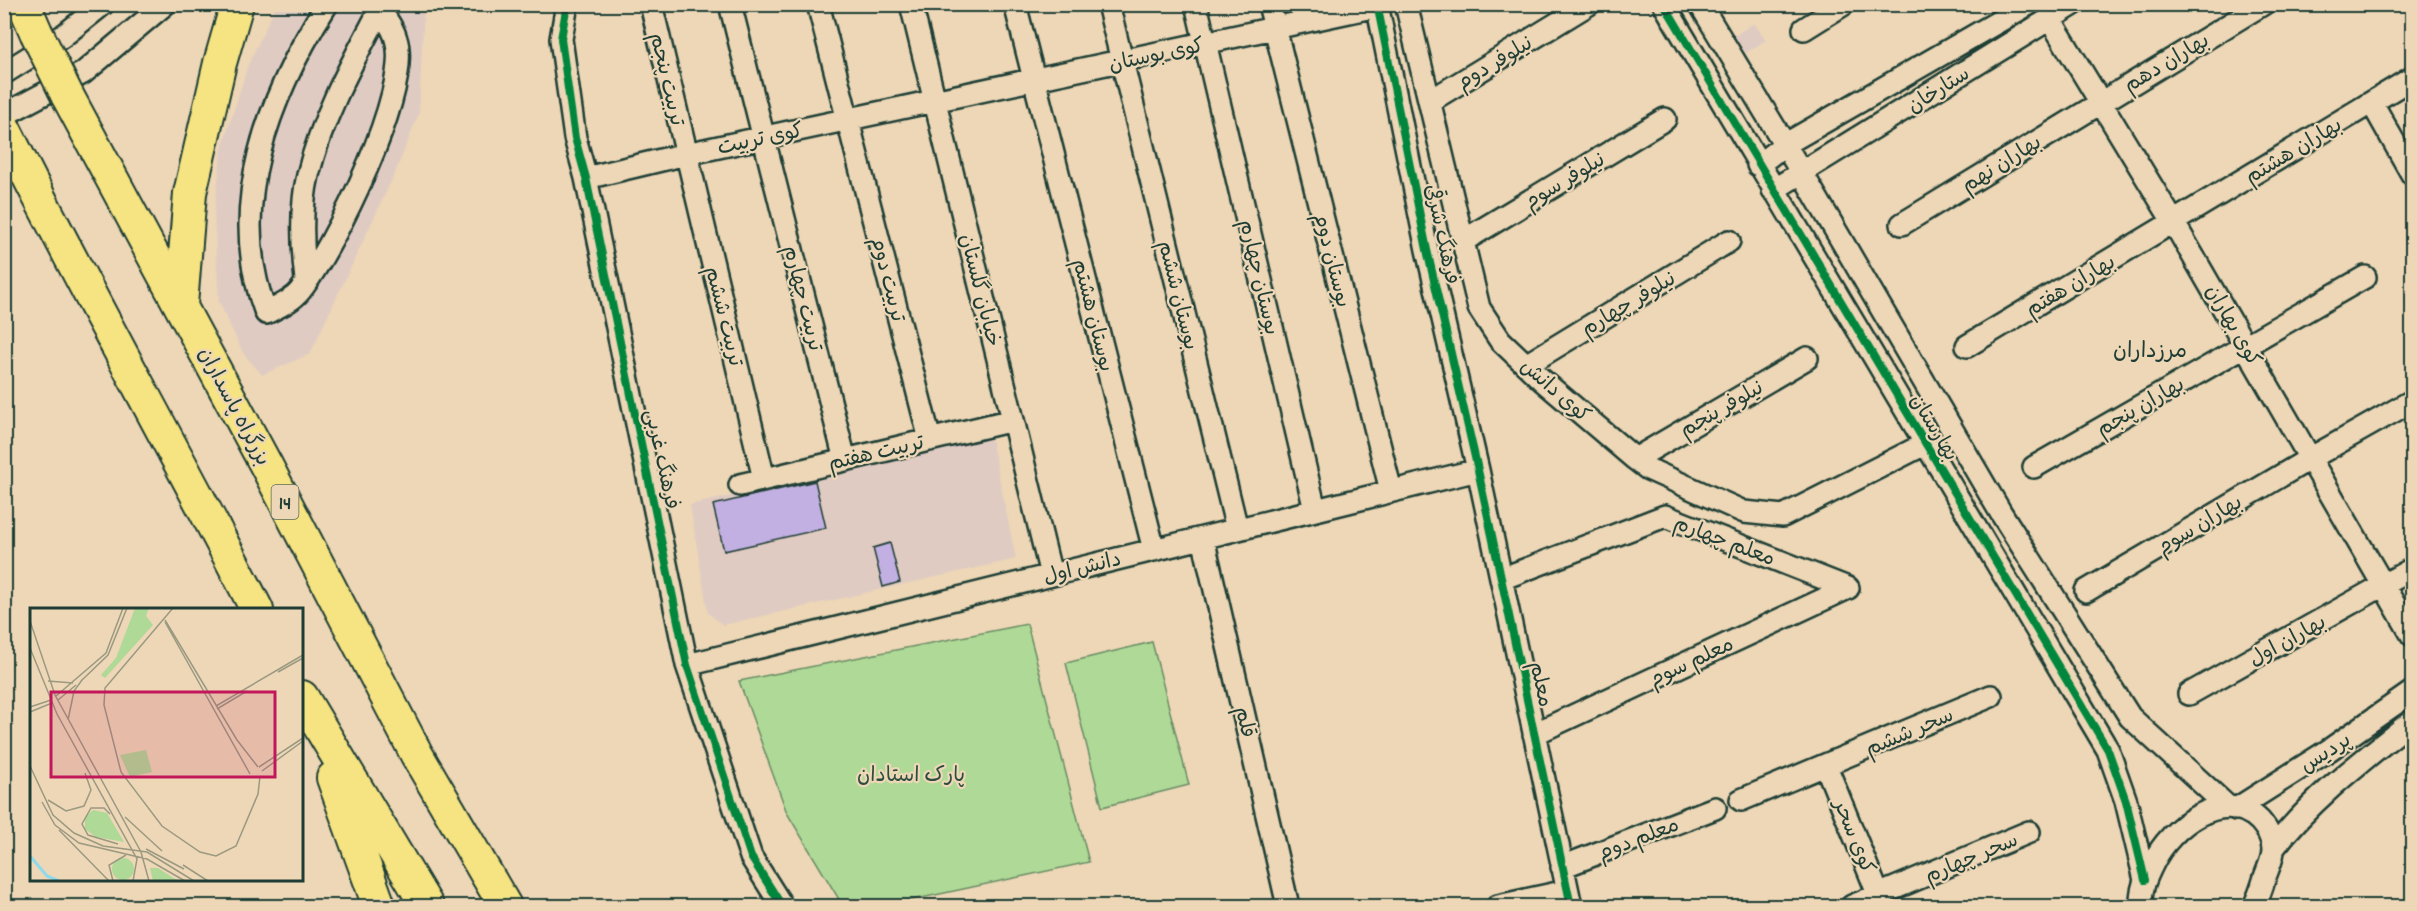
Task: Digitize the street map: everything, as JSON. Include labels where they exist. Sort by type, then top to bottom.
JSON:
[{"type":"highway","points":[[181,305],[190,194],[220,63],[237,4]]},
{"type":"highway","name":"بزرگراه پاسداران","points":[[30,18],[67,95],[181,305],[417,755],[505,906]]},
{"type":"highway","points":[[4,128],[58,236],[201,500],[256,608]]},
{"type":"highway","points":[[305,703],[380,906]]},
{"type":"highway","points":[[305,703],[427,906]]},
{"type":"street","points":[[4,73],[63,36],[103,4]]},
{"type":"street","points":[[4,115],[83,73],[165,4]]},
{"type":"street","points":[[327,4],[308,35],[275,103],[257,159],[250,198],[250,242],[258,292],[266,313],[284,305],[300,292],[331,241],[380,134],[393,95],[398,64],[396,39],[377,8]]},
{"type":"street","name":"فرهنگ غربی","points":[[567,4],[561,39],[575,138],[586,178],[687,665],[751,857],[782,906]]},
{"type":"street","name":"تربیت پنجم","points":[[651,4],[686,154]]},
{"type":"street","name":"تربیت چهارم","points":[[730,4],[844,460]]},
{"type":"street","name":"تربیت دوم","points":[[818,4],[930,440]]},
{"type":"street","name":"خیابان گلستان","points":[[911,4],[1051,575]]},
{"type":"street","name":"بوستان هشتم","points":[[1015,4],[1154,550]]},
{"type":"street","name":"بوستان ششم","points":[[1108,4],[1237,529]]},
{"type":"street","name":"بوستان چهارم","points":[[1196,4],[1315,510]]},
{"type":"street","name":"بوستان دوم","points":[[1269,4],[1391,491]]},
{"type":"street","name":"کوی دانش","points":[[1407,4],[1479,308],[1500,340],[1635,459],[1648,469],[1744,512],[1783,516],[1925,444]]},
{"type":"street","name":"نیلوفر دوم","points":[[1430,101],[1589,4]]},
{"type":"street","name":"بهارستان","points":[[1664,4],[2108,750],[2126,801],[2145,880]]},
{"type":"street","name":"بهارستان","points":[[1700,4],[2001,513],[2130,717],[2232,808],[2255,817],[2268,829],[2273,849]]},
{"type":"street","points":[[1804,29],[1844,4]]},
{"type":"street","name":"ستارخان","points":[[1758,165],[1784,145],[2029,4]]},
{"type":"street","name":"ستارخان","points":[[1773,190],[2074,4]]},
{"type":"street","name":"بهاران دهم","points":[[2100,101],[2263,4]]},
{"type":"street","name":"کوی بوستان","points":[[934,101],[1275,29],[1377,5]]},
{"type":"street","name":"فرهنگ شرقی","points":[[1377,5],[1427,250],[1478,470]]},
{"type":"street","points":[[306,280],[302,240],[308,177],[320,138],[377,8]]},
{"type":"street","name":"کوی بهاران","points":[[2050,19],[2246,345],[2412,635]]},
{"type":"street","name":"بهاران هشتم","points":[[2174,223],[2412,78]]},
{"type":"street","name":"کوی تربیت","points":[[586,178],[686,154],[934,101]]},
{"type":"street","name":"بهاران نهم","points":[[1902,224],[2100,101]]},
{"type":"street","points":[[2372,103],[2412,174]]},
{"type":"street","name":"نیلوفر سوم","points":[[1463,241],[1665,119]]},
{"type":"street","name":"تربیت ششم","points":[[686,154],[764,479]]},
{"type":"street","name":"بهاران هفتم","points":[[1967,346],[2174,223]]},
{"type":"street","name":"نیلوفر چهارم","points":[[1526,365],[1730,241]]},
{"type":"street","name":"بهاران پنجم","points":[[2034,467],[2366,277]]},
{"type":"street","name":"نیلوفر پنجم","points":[[1635,459],[1807,358]]},
{"type":"street","name":"بهاران سوم","points":[[2086,591],[2412,401]]},
{"type":"street","name":"تربیت هفتم","points":[[740,485],[1012,420]]},
{"type":"street","name":"دانش اول","points":[[687,665],[1478,470]]},
{"type":"street","name":"معلم","points":[[1478,470],[1569,898]]},
{"type":"street","name":"معلم چهارم","points":[[1501,579],[1665,516],[1848,588]]},
{"type":"street","name":"قلم","points":[[1203,538],[1288,906]]},
{"type":"street","name":"بهاران اول","points":[[2190,694],[2412,569]]},
{"type":"street","name":"معلم سوم","points":[[1534,734],[1848,588]]},
{"type":"street","name":"پردیس","points":[[2145,880],[2158,853],[2174,831],[2203,812],[2232,808],[2329,750],[2412,692]]},
{"type":"street","name":"سحر ششم","points":[[1741,800],[1991,696]]},
{"type":"street","name":"پردیس","points":[[2273,849],[2295,821],[2412,721]]},
{"type":"street","name":"کوی سحر","points":[[1826,766],[1881,901]]},
{"type":"street","name":"معلم دوم","points":[[1562,867],[1715,808]]},
{"type":"street","name":"سحر چهارم","points":[[1852,906],[1881,901],[2029,832]]},
{"type":"street","points":[[2256,905],[2273,849]]},
{"type":"street","points":[[2141,906],[2145,880]]},
{"type":"street","points":[[1498,906],[1569,898]]},
{"type":"shaded area","points":[[276,5],[424,5],[419,113],[396,171],[310,354],[262,375],[243,353],[219,302],[214,214],[222,148],[248,65]]},
{"type":"shaded area","points":[[1754,23],[1766,40],[1746,53],[1734,36]]},
{"type":"shaded area","points":[[991,438],[1016,559],[723,625],[708,613],[690,505]]},
{"type":"green space","name":"پارک استادان","points":[[1027,624],[1089,862],[884,906],[843,906],[787,813],[739,681]]},
{"type":"green space","points":[[1152,642],[1189,785],[1102,807],[1066,663]]},
{"type":"building","points":[[815,481],[826,528],[724,551],[713,505]]},
{"type":"building","points":[[890,543],[900,582],[883,587],[873,548]]},
{"type":"cycle path","points":[[567,4],[561,39],[575,138],[586,178],[687,665],[751,857],[782,906]]},
{"type":"cycle path","points":[[1377,4],[1427,250],[1478,470],[1571,906]]},
{"type":"cycle path","points":[[1664,4],[2108,750],[2126,801],[2145,880]]},
{"type":"district","name":"مرزداران","points":[[2150,349]]}]
